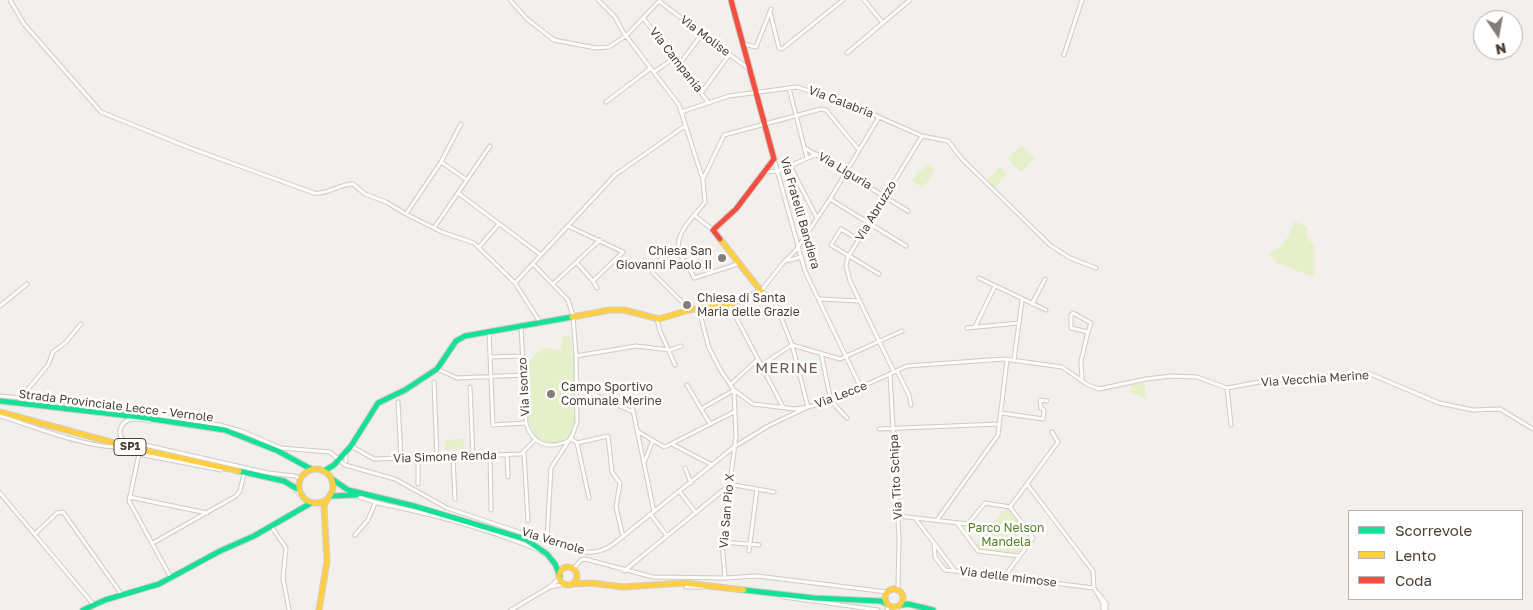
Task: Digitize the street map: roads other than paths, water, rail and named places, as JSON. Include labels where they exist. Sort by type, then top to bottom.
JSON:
[{"type":"main road","name":"Via Fratelli Bandiera","points":[[731,0],[774,159]]},
{"type":"main road","points":[[383,502],[343,489],[324,471],[342,460],[378,403],[404,390],[438,369],[460,338],[488,331],[616,310],[657,319],[689,310],[729,304],[747,299],[761,291],[756,282],[738,264],[713,230],[736,209],[774,159]]},
{"type":"main road","name":"Strada Provinciale Lecce - Vernole","points":[[0,401],[170,422],[239,434],[278,450],[311,469],[324,471]]},
{"type":"main road","name":"Strada Provinciale Lecce - Vernole","points":[[0,414],[129,447],[284,480],[299,490]]},
{"type":"main road","points":[[319,610],[327,561],[324,506],[333,486],[331,478],[334,465]]},
{"type":"main road","points":[[311,469],[300,480],[299,490],[302,497],[323,511],[325,518]]},
{"type":"main road","points":[[83,610],[93,604],[149,588],[172,578],[220,551],[243,542],[296,511],[313,503],[342,494],[356,495],[518,536],[541,548],[553,560],[566,568],[573,569],[577,575],[592,583]]},
{"type":"main road","points":[[296,511],[302,497]]},
{"type":"main road","points":[[553,560],[565,584],[592,583],[623,587],[684,583],[814,598],[871,600],[887,606],[916,605]]},
{"type":"main road","points":[[560,577],[566,568]]},
{"type":"main road","points":[[573,584],[577,575]]},
{"type":"main road","points":[[871,600],[896,589],[916,605],[933,610]]},
{"type":"main road","points":[[886,594],[887,606]]},
{"type":"main road","points":[[898,607],[904,597]]},
{"type":"street","points":[[10,0],[24,24],[101,112],[175,143],[314,193],[322,194],[344,185],[353,184],[365,194],[382,200],[434,228],[479,247],[515,283],[540,322]]},
{"type":"street","points":[[510,0],[527,19],[554,40],[596,48],[609,47],[627,35],[660,1]]},
{"type":"street","points":[[598,0],[615,17],[679,105],[703,180],[705,202],[684,228],[678,248],[652,265],[653,274],[682,302]]},
{"type":"street","points":[[743,44],[756,47],[770,11],[779,48],[782,50],[844,0]]},
{"type":"street","points":[[864,0],[883,23]]},
{"type":"street","points":[[847,54],[910,0]]},
{"type":"street","points":[[1064,55],[1082,0]]},
{"type":"street","name":"Via Molise","points":[[660,1],[750,69]]},
{"type":"street","name":"Via Campania","points":[[644,18],[708,102]]},
{"type":"street","points":[[679,65],[702,34]]},
{"type":"street","points":[[701,93],[729,55]]},
{"type":"street","points":[[606,102],[674,58]]},
{"type":"street","points":[[789,88],[807,158]]},
{"type":"street","name":"Via Calabria","points":[[681,112],[708,102],[756,92],[801,88],[879,117],[922,136],[948,141],[962,159],[1050,245],[1070,258],[1096,268]]},
{"type":"street","points":[[703,180],[722,137],[796,115],[825,109],[859,150]]},
{"type":"street","points":[[808,407],[792,345],[776,302],[761,291],[785,261],[794,254],[798,245],[830,199],[879,117]]},
{"type":"street","points":[[406,214],[441,162],[461,124]]},
{"type":"street","points":[[515,283],[615,175],[685,126]]},
{"type":"street","name":"Via Abruzzo","points":[[848,256],[922,136]]},
{"type":"street","points":[[434,228],[490,146]]},
{"type":"street","name":"Via Liguria","points":[[805,148],[818,154],[908,211]]},
{"type":"street","points":[[764,173],[774,170],[778,171],[818,154]]},
{"type":"street","name":"Via Fratelli Bandiera","points":[[774,159],[801,257],[861,388]]},
{"type":"street","points":[[441,162],[467,180]]},
{"type":"street","points":[[790,166],[817,219]]},
{"type":"street","points":[[458,193],[541,255]]},
{"type":"street","points":[[830,199],[906,246]]},
{"type":"street","points":[[694,215],[713,230]]},
{"type":"street","points":[[479,247],[499,224]]},
{"type":"street","points":[[568,226],[623,252],[593,281]]},
{"type":"street","points":[[859,240],[841,229],[830,245],[878,274]]},
{"type":"street","points":[[553,284],[600,240]]},
{"type":"street","points":[[678,248],[694,278],[738,264]]},
{"type":"street","points":[[848,256],[846,266],[848,276],[894,372],[909,395],[911,405]]},
{"type":"street","points":[[785,261],[801,257]]},
{"type":"street","points":[[576,262],[597,288]]},
{"type":"street","points":[[533,264],[568,300],[573,316],[578,387],[577,422],[551,468],[547,539]]},
{"type":"street","points":[[979,278],[1046,310]]},
{"type":"street","points":[[1032,304],[1044,279]]},
{"type":"street","points":[[0,306],[27,284]]},
{"type":"street","points":[[975,327],[995,286]]},
{"type":"street","points":[[819,299],[859,301]]},
{"type":"street","points":[[1014,360],[1022,300]]},
{"type":"street","points":[[729,304],[783,408]]},
{"type":"street","name":"Via Lecce","points":[[699,310],[709,348],[730,385],[753,404],[783,408],[808,407],[831,401],[894,372],[918,364],[945,365],[1007,360],[1062,367],[1082,379],[1088,385],[1099,389],[1146,379],[1184,376],[1197,377],[1227,388]]},
{"type":"street","points":[[1082,379],[1081,361],[1092,323],[1073,314],[1071,315],[1071,328],[1088,332]]},
{"type":"street","points":[[657,319],[660,331],[676,365]]},
{"type":"street","points":[[967,328],[1019,323]]},
{"type":"street","points":[[23,399],[23,394],[48,365],[53,352],[65,343],[81,324]]},
{"type":"street","name":"Via Isonzo","points":[[521,326],[526,423],[528,432],[535,440]]},
{"type":"street","points":[[488,331],[493,425],[526,423]]},
{"type":"street","points":[[760,366],[792,345],[840,359],[902,331]]},
{"type":"street","points":[[576,356],[636,346],[670,350],[681,346]]},
{"type":"street","points":[[822,353],[831,401],[847,418]]},
{"type":"street","points":[[490,357],[522,356]]},
{"type":"street","points":[[730,385],[757,360]]},
{"type":"street","points":[[937,520],[997,438],[1007,360]]},
{"type":"street","points":[[438,369],[457,378],[524,375]]},
{"type":"street","name":"Via Tito Schipa","points":[[894,372],[894,429],[900,581],[896,589]]},
{"type":"street","name":"Via Vecchia Merine","points":[[1227,388],[1259,382],[1368,373],[1381,376],[1439,403],[1473,410],[1500,409],[1533,429]]},
{"type":"street","points":[[434,382],[437,457]]},
{"type":"street","points":[[687,385],[710,424]]},
{"type":"street","points":[[470,387],[473,456]]},
{"type":"street","points":[[578,387],[633,412]]},
{"type":"street","points":[[1227,388],[1232,425]]},
{"type":"street","points":[[701,409],[734,390],[735,447]]},
{"type":"street","name":"Via Vernole","points":[[0,396],[84,404],[220,425],[244,432],[281,448],[330,452],[345,464],[395,479],[425,497],[453,510],[547,539],[576,551],[592,553],[607,549],[735,447],[808,407]]},
{"type":"street","points":[[630,396],[654,512]]},
{"type":"street","points":[[1001,413],[1043,418],[1044,410],[1041,408],[1040,400],[1047,401]]},
{"type":"street","points":[[398,402],[401,458]]},
{"type":"street","points":[[637,431],[664,447],[734,412]]},
{"type":"street","points":[[170,422],[132,419],[122,426],[119,436],[123,440],[243,468],[295,476],[300,480]]},
{"type":"street","points":[[879,429],[1000,424]]},
{"type":"street","points":[[1010,507],[1058,442],[1052,432]]},
{"type":"street","points":[[528,521],[524,453],[535,440],[549,446],[569,439],[577,443],[608,436],[612,472],[620,483],[616,507],[623,537]]},
{"type":"street","points":[[644,464],[653,440]]},
{"type":"street","points":[[577,443],[589,498]]},
{"type":"street","points":[[672,444],[712,465]]},
{"type":"street","name":"Via Simone Renda","points":[[352,446],[374,459],[490,456],[524,453]]},
{"type":"street","name":"Via San Pio X","points":[[725,578],[722,542],[727,486],[735,447]]},
{"type":"street","points":[[172,578],[130,502],[129,497],[139,454],[285,483],[292,486],[302,497]]},
{"type":"street","points":[[508,455],[508,477]]},
{"type":"street","points":[[490,456],[491,510]]},
{"type":"street","points":[[453,457],[455,499]]},
{"type":"street","points":[[418,458],[418,484]]},
{"type":"street","points":[[342,460],[349,465]]},
{"type":"street","points":[[685,468],[691,483]]},
{"type":"street","points":[[152,543],[239,494],[244,474]]},
{"type":"street","points":[[1027,484],[1094,571],[1095,590],[1105,610]]},
{"type":"street","points":[[624,570],[727,486],[774,492]]},
{"type":"street","points":[[749,551],[757,489]]},
{"type":"street","points":[[680,492],[696,512]]},
{"type":"street","points":[[0,494],[93,604]]},
{"type":"street","points":[[356,495],[375,506]]},
{"type":"street","points":[[129,497],[207,513]]},
{"type":"street","points":[[355,535],[365,526],[375,506],[383,502]]},
{"type":"street","points":[[898,516],[968,524],[985,503],[1010,507],[1033,538],[1004,576]]},
{"type":"street","points":[[35,534],[57,513],[62,512],[122,595]]},
{"type":"street","points":[[650,515],[667,536]]},
{"type":"street","name":"Via delle mimose","points":[[914,518],[955,571],[1004,576],[1095,590]]},
{"type":"street","points":[[957,522],[978,551],[1019,556]]},
{"type":"street","points":[[271,526],[286,548],[284,590],[289,610]]},
{"type":"street","points":[[722,542],[759,545]]},
{"type":"street","points":[[934,544],[935,557],[945,570],[955,571]]},
{"type":"street","points":[[573,569],[581,560],[596,562],[653,577],[725,578],[757,576],[886,594]]},
{"type":"street","points":[[511,610],[548,588],[560,577]]},
{"type":"street","points":[[548,588],[565,584]]},
{"type":"street","points":[[686,587],[729,590],[848,604],[878,610]]},
{"type":"place","name":"Chiesa San Giovanni Paolo II","points":[[722,258]]},
{"type":"place","name":"Chiesa di Santa Maria delle Grazie","points":[[687,305]]},
{"type":"place","name":"Campo Sportivo Comunale Merine","points":[[551,394]]},
{"type":"district","name":"MERINE","points":[[787,368]]},
{"type":"park label","name":"Parco Nelson Mandela","points":[[1006,535]]}]
